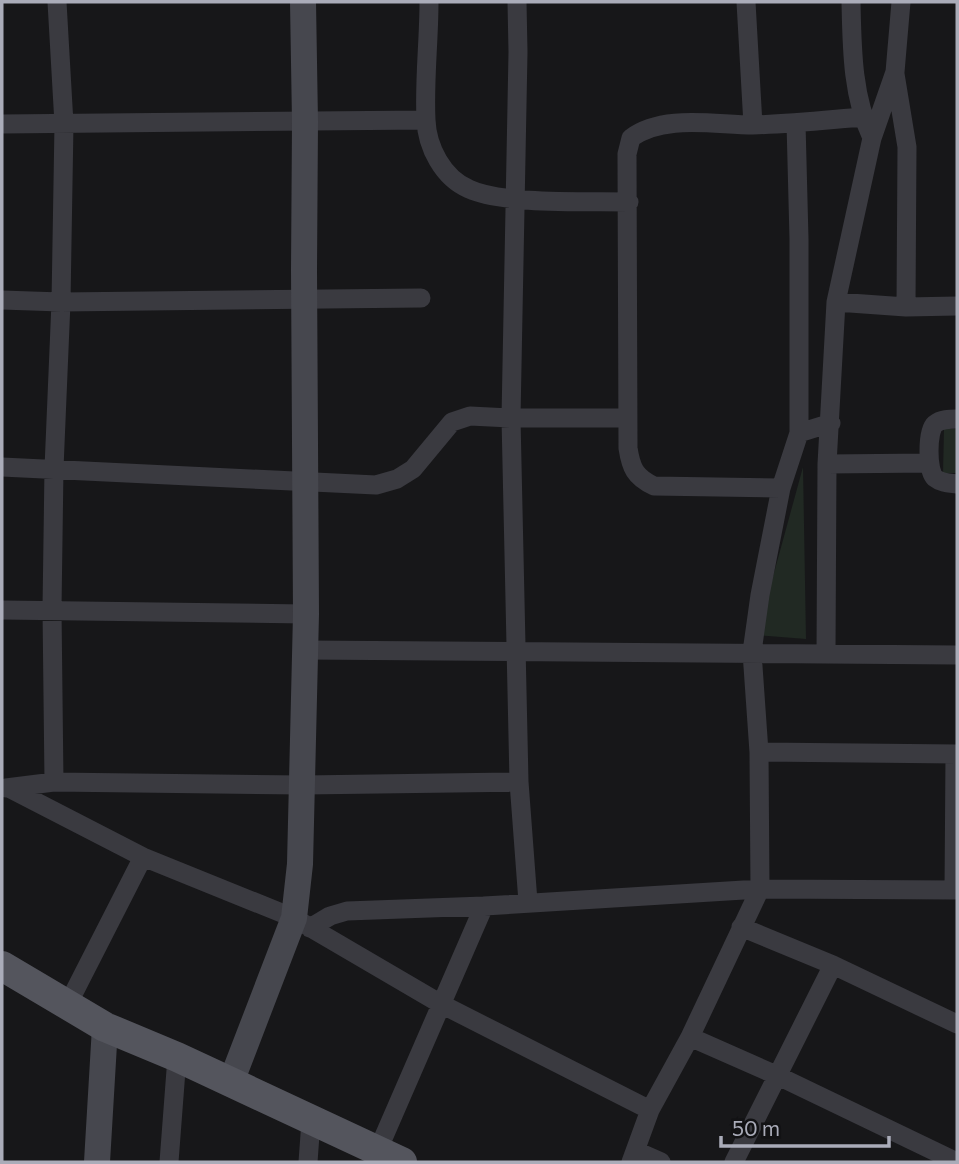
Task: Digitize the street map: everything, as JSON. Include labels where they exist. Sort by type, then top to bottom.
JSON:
[{"type":"main road","points":[[2,967],[105,1027],[177,1057],[390,1156]]},
{"type":"street","points":[[54,782],[54,468],[61,302],[64,124],[57,2]]},
{"type":"street","points":[[231,1082],[302,923],[300,864],[304,785],[306,614],[303,2]]},
{"type":"street","points":[[429,2],[426,120],[438,161],[453,178],[469,189],[516,198],[629,202]]},
{"type":"street","points":[[517,2],[511,418],[519,782],[528,902]]},
{"type":"street","points":[[746,2],[753,125]]},
{"type":"street","points":[[851,2],[852,54],[862,117],[872,138]]},
{"type":"street","points":[[901,2],[895,72],[907,147],[906,307]]},
{"type":"street","points":[[826,654],[827,464],[836,302],[872,138],[895,72]]},
{"type":"street","points":[[781,488],[654,486],[639,479],[631,466],[628,418],[628,154],[631,138],[640,131],[680,123],[753,125],[862,117]]},
{"type":"street","points":[[2,124],[426,120]]},
{"type":"street","points":[[661,1162],[634,1156],[650,1110],[690,1037],[760,889],[759,751],[752,652],[781,488],[799,433],[796,123]]},
{"type":"street","points":[[2,300],[61,302],[421,298]]},
{"type":"street","points":[[836,302],[906,307],[957,306]]},
{"type":"street","points":[[2,467],[376,485],[397,479],[413,469],[452,422],[470,416],[628,418]]},
{"type":"street","points":[[957,419],[944,419],[930,431],[929,463],[936,480],[957,484]]},
{"type":"street","points":[[799,433],[831,424]]},
{"type":"street","points":[[827,464],[929,463]]},
{"type":"street","points":[[2,610],[306,614]]},
{"type":"street","points":[[305,650],[957,654]]},
{"type":"street","points":[[302,923],[347,911],[484,906],[760,889],[955,890],[956,754],[759,751]]},
{"type":"street","points":[[6,788],[54,782],[304,785],[519,782]]},
{"type":"street","points":[[6,788],[143,857],[302,923],[441,1004],[650,1110]]},
{"type":"street","points":[[68,1004],[143,857]]},
{"type":"street","points":[[390,1156],[441,1004],[484,906]]},
{"type":"street","points":[[741,927],[833,965],[957,1024]]},
{"type":"street","points":[[734,1162],[833,965]]},
{"type":"street","points":[[97,1162],[105,1027]]},
{"type":"street","points":[[690,1037],[957,1162]]},
{"type":"street","points":[[170,1162],[177,1057]]},
{"type":"street","points":[[308,1162],[311,1121]]},
{"type":"shaded area","points":[[944,429],[957,429],[957,473],[943,473]]},
{"type":"shaded area","points":[[803,467],[806,639],[757,635]]}]
